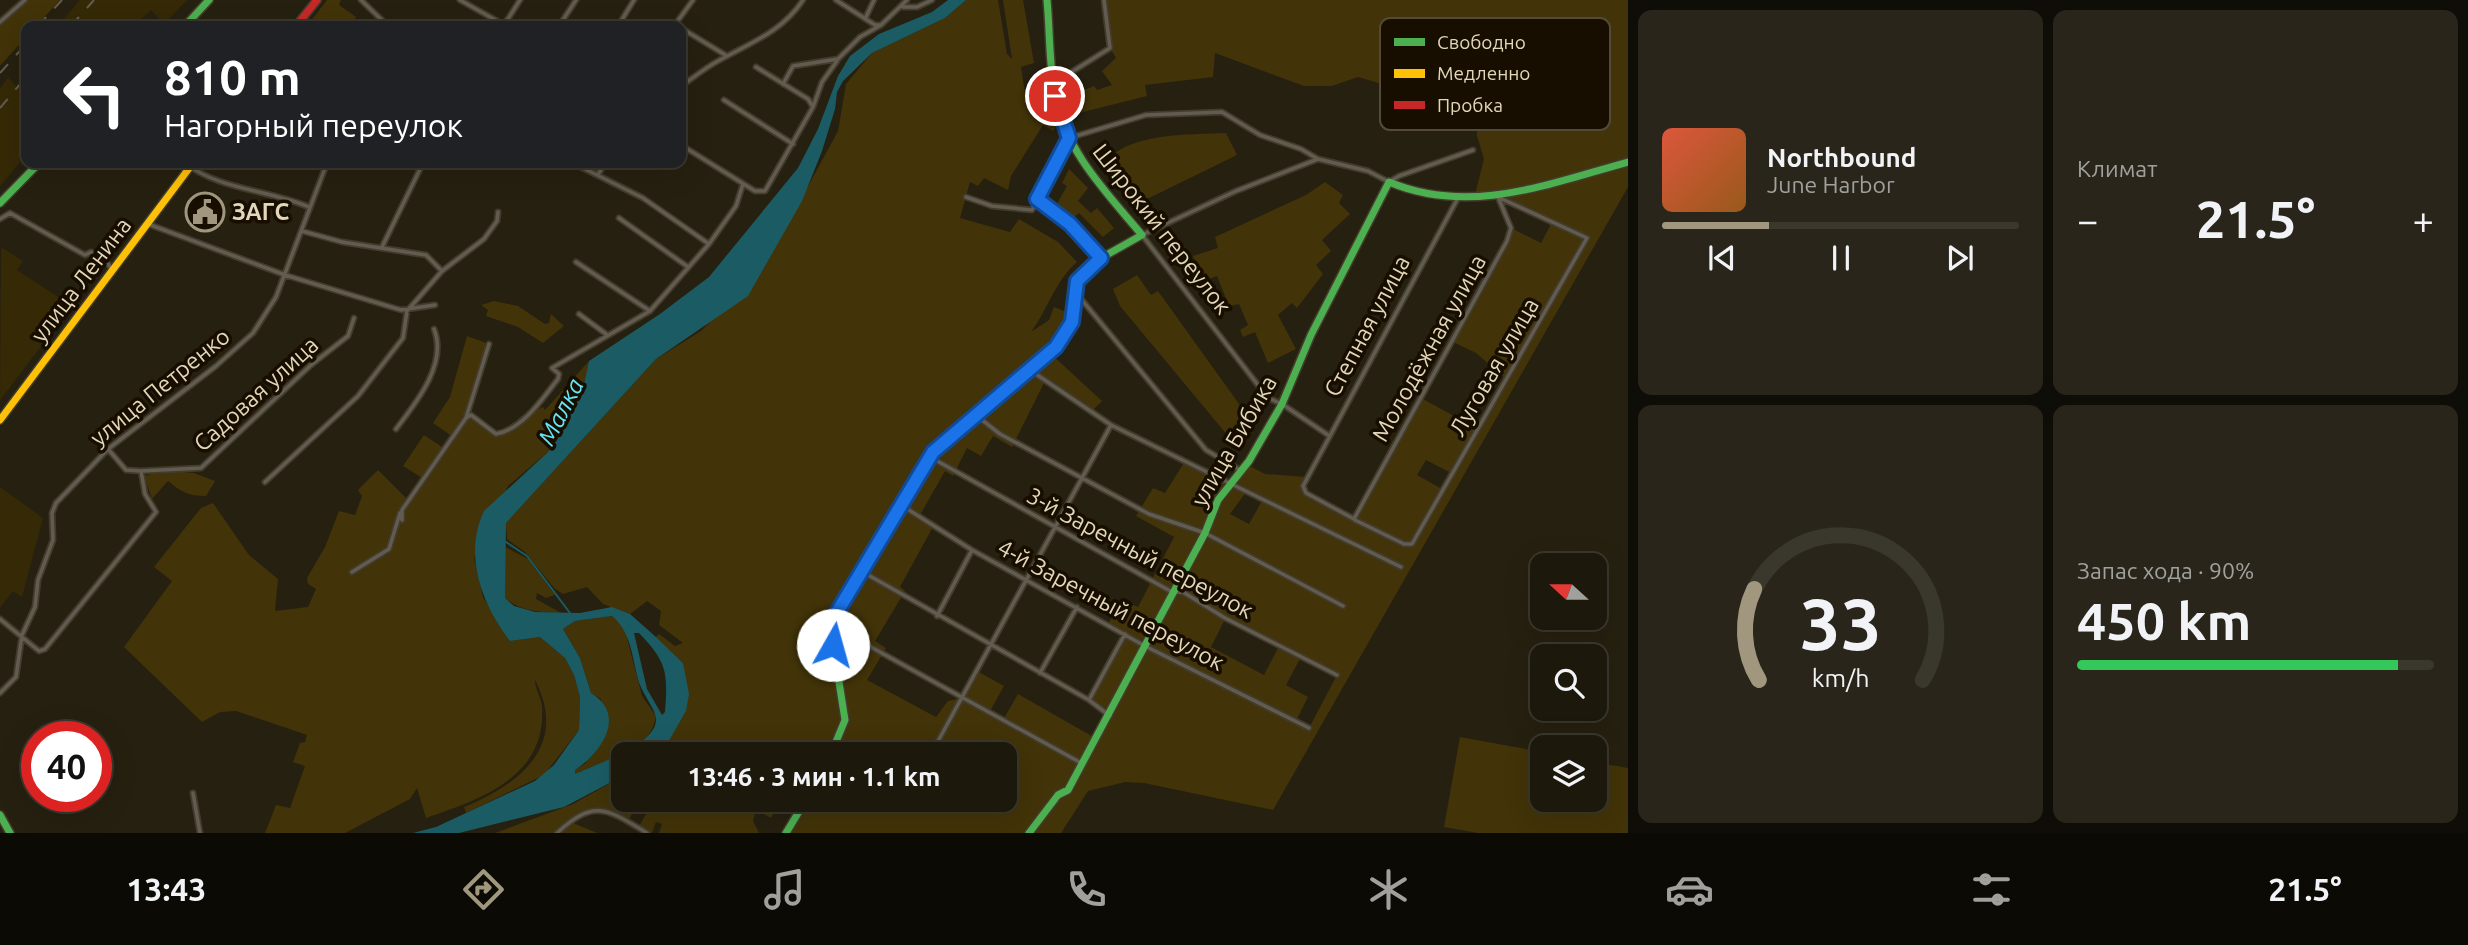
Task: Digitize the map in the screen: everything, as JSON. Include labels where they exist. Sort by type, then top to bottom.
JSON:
[{"type":"street","points":[[0,22],[24,0]]},
{"type":"street","points":[[190,21],[209,0]]},
{"type":"street","points":[[300,21],[317,0]]},
{"type":"street","points":[[361,0],[383,21]]},
{"type":"street","points":[[461,0],[496,21]]},
{"type":"street","points":[[507,21],[520,0]]},
{"type":"street","points":[[562,21],[576,0]]},
{"type":"street","points":[[621,21],[634,0]]},
{"type":"street","points":[[680,21],[693,0]]},
{"type":"street","points":[[686,83],[727,56],[773,32],[794,14],[803,0]]},
{"type":"street","points":[[836,0],[878,25]]},
{"type":"street","points":[[865,19],[873,0]]},
{"type":"street","points":[[686,148],[755,191],[765,191],[813,107],[822,82],[838,59],[860,37],[903,7],[907,0]]},
{"type":"street","points":[[903,7],[917,7],[932,0]]},
{"type":"street","name":"Широкий переулок","points":[[1047,0],[1052,77],[1058,109],[1069,138],[1268,398],[1282,404],[1328,435]]},
{"type":"street","points":[[1052,77],[1070,73],[1110,48],[1104,0]]},
{"type":"street","points":[[686,31],[727,56]]},
{"type":"street","points":[[783,84],[793,66],[838,59]]},
{"type":"street","points":[[756,67],[808,99],[813,107]]},
{"type":"street","points":[[724,100],[793,144]]},
{"type":"street","points":[[966,197],[992,206],[1032,210],[1069,138],[1146,115],[1222,112],[1260,135],[1301,149],[1318,159],[1368,172],[1418,194],[1498,197],[1628,162]]},
{"type":"street","points":[[1388,182],[1474,150]]},
{"type":"street","points":[[836,742],[845,720],[831,625],[930,457],[1056,347],[1072,322],[1074,290],[1080,277],[1101,258],[1142,235],[1236,191],[1318,159]]},
{"type":"street","points":[[0,202],[33,168]]},
{"type":"street","name":"улица Ленина","points":[[0,420],[113,272],[186,168]]},
{"type":"street","points":[[197,168],[222,181],[264,191],[309,207]]},
{"type":"street","name":"улица Петренко","points":[[22,635],[35,607],[38,580],[51,550],[52,513],[57,503],[108,449],[246,339],[263,319],[285,275],[325,168]]},
{"type":"street","points":[[382,247],[421,168]]},
{"type":"street","points":[[584,168],[643,198],[709,244]]},
{"type":"street","points":[[598,174],[602,168]]},
{"type":"street","name":"улица Бибика","points":[[1029,833],[1058,795],[1068,790],[1110,716],[1172,592],[1205,533],[1214,507],[1263,439],[1282,404],[1311,335],[1388,182]]},
{"type":"street","points":[[466,418],[471,415],[496,434],[506,431],[532,412],[558,379],[559,374],[552,368],[606,334],[650,311],[709,244],[736,206],[743,184]]},
{"type":"street","name":"Степная улица","points":[[1354,520],[1306,493],[1303,486],[1328,435],[1461,194]]},
{"type":"street","name":"Молодёжная улица","points":[[1354,520],[1507,241],[1511,228],[1498,197]]},
{"type":"street","name":"Луговая улица","points":[[1354,520],[1404,544],[1412,544],[1587,238],[1498,197]]},
{"type":"street","points":[[1037,199],[1070,224],[1101,258]]},
{"type":"street","points":[[265,482],[358,396],[403,338],[409,310],[442,271],[484,239],[497,221],[498,212]]},
{"type":"street","points":[[0,219],[10,213],[85,256],[91,252],[107,262],[113,272]]},
{"type":"street","points":[[619,218],[688,267]]},
{"type":"street","points":[[148,224],[285,275],[409,310],[435,305]]},
{"type":"street","points":[[302,231],[342,242],[426,256],[442,271]]},
{"type":"street","points":[[576,262],[650,311]]},
{"type":"street","points":[[1074,290],[1206,450],[1240,470]]},
{"type":"street","points":[[579,314],[606,334]]},
{"type":"street","name":"Садовая улица","points":[[141,471],[201,468],[311,365],[348,336],[354,318]]},
{"type":"street","points":[[396,429],[429,379],[438,353],[435,329]]},
{"type":"street","points":[[352,572],[389,549],[400,513],[466,418],[489,344]]},
{"type":"street","points":[[1030,370],[1111,425],[1401,567]]},
{"type":"street","points":[[975,415],[1000,434],[1150,514],[1205,533],[1343,606]]},
{"type":"street","points":[[938,742],[1056,530],[1111,425]]},
{"type":"street","points":[[0,619],[39,650],[50,643],[156,512],[145,494],[141,471],[126,470],[108,449]]},
{"type":"street","name":"3-й Заречный переулок","points":[[930,457],[1056,530],[1172,592],[1183,592],[1225,618],[1337,675]]},
{"type":"street","name":"4-й Заречный переулок","points":[[901,505],[972,550],[1145,646],[1309,729]]},
{"type":"street","points":[[400,513],[402,520]]},
{"type":"street","points":[[937,616],[972,550]]},
{"type":"street","points":[[861,571],[1089,700],[1110,716]]},
{"type":"street","points":[[1040,673],[1077,607]]},
{"type":"street","points":[[831,625],[1083,764]]},
{"type":"street","points":[[1089,700],[1125,634]]},
{"type":"street","points":[[0,693],[16,677],[22,635]]},
{"type":"street","points":[[193,793],[200,833]]},
{"type":"street","points":[[557,833],[579,814],[594,808],[613,813],[647,833]]},
{"type":"street","points":[[786,833],[799,812]]},
{"type":"street","points":[[0,815],[10,833]]},
{"type":"shaded area","points":[[25,0],[60,0],[41,21],[21,21],[21,43],[0,66],[0,22]]},
{"type":"shaded area","points":[[80,0],[187,0],[167,21],[161,21],[151,10],[139,21],[62,21]]},
{"type":"shaded area","points":[[327,0],[341,0],[339,5],[356,17],[353,21],[311,21]]},
{"type":"shaded area","points":[[966,0],[998,0],[1007,54],[1012,59],[1003,0],[1023,0],[1034,63],[1021,67],[1026,99],[1033,103],[1055,95],[1062,121],[1053,131],[1043,125],[1011,176],[1008,190],[984,178],[978,186],[970,182],[960,218],[1010,232],[1019,219],[1058,242],[1077,262],[1057,286],[1031,332],[1049,320],[1054,307],[1069,313],[1061,335],[1043,355],[930,450],[821,628],[832,625],[930,457],[1050,353],[1102,401],[1093,410],[1046,379],[1012,447],[993,436],[981,456],[967,448],[953,476],[945,471],[920,515],[934,525],[900,587],[905,591],[875,641],[886,648],[867,680],[936,717],[948,701],[962,698],[977,671],[1004,686],[989,713],[1003,720],[1018,694],[1097,739],[1110,716],[1089,700],[1125,634],[1108,624],[1122,600],[1138,607],[1174,537],[1136,516],[1153,488],[1165,493],[1185,461],[1231,483],[1246,464],[1265,474],[1307,477],[1303,486],[1306,493],[1354,519],[1421,398],[1478,429],[1507,380],[1476,353],[1451,341],[1507,241],[1511,228],[1541,243],[1552,222],[1498,197],[1475,195],[1484,159],[1477,130],[1610,130],[1610,18],[1380,18],[1380,84],[1358,77],[1332,86],[1304,86],[1215,53],[1213,77],[1145,85],[1147,96],[1079,113],[1072,95],[1094,86],[1097,90],[1112,85],[1102,71],[1116,58],[1110,48],[1104,0],[1628,0],[1628,187],[1273,810],[1144,783],[1125,782],[1088,791],[1061,833],[786,833],[799,812],[1017,812],[1017,742],[667,742],[686,711],[683,663],[656,637],[659,634],[675,646],[683,643],[659,625],[661,611],[647,601],[630,614],[603,604],[587,587],[563,594],[554,588],[525,552],[507,539],[506,523],[656,359],[701,331],[762,271],[838,131],[846,84],[872,53],[945,18]],"holes":[[[1426,460],[1453,474],[1444,490],[1417,475]],[[1247,491],[1263,499],[1249,524],[1230,514]],[[1225,619],[1279,646],[1264,675],[1211,647]],[[1301,657],[1337,675],[1309,728],[1296,721],[1308,697],[1286,685]]]},
{"type":"shaded area","points":[[8,78],[21,90],[21,161],[0,186],[0,88]]},
{"type":"shaded area","points":[[1226,133],[1237,155],[1143,201],[1106,160],[1132,144],[1147,140],[1179,135]]},
{"type":"shaded area","points":[[1069,169],[1088,188],[1078,201],[1091,213],[1097,208],[1114,228],[1103,237],[1079,213],[1068,222],[1053,211],[1067,186],[1062,183]]},
{"type":"shaded area","points":[[1325,182],[1343,195],[1339,203],[1350,214],[1322,240],[1331,251],[1316,265],[1323,274],[1297,308],[1292,303],[1278,315],[1296,349],[1268,363],[1255,332],[1243,337],[1240,330],[1248,325],[1239,304],[1229,306],[1217,276],[1204,281],[1193,256],[1218,248],[1215,237],[1306,195]]},
{"type":"shaded area","points":[[1,247],[23,261],[17,270],[72,306],[0,400]]},
{"type":"shaded area","points":[[1137,275],[1151,295],[1158,291],[1252,422],[1233,442],[1120,306],[1113,289]]},
{"type":"shaded area","points":[[494,301],[518,306],[545,324],[549,323],[551,314],[564,326],[543,343],[518,327],[486,316],[488,310],[481,305]]},
{"type":"shaded area","points":[[467,336],[489,344],[466,417],[471,415],[496,434],[543,407],[545,410],[589,361],[584,384],[567,412],[563,431],[548,452],[508,486],[474,558],[483,597],[510,641],[540,637],[565,658],[574,675],[580,697],[579,730],[544,775],[466,813],[464,807],[504,787],[520,774],[533,760],[542,743],[546,724],[544,703],[535,680],[542,706],[541,731],[534,751],[522,768],[488,793],[426,818],[417,788],[410,799],[345,833],[265,833],[276,805],[290,808],[305,766],[293,762],[300,743],[305,742],[307,735],[236,711],[220,712],[202,722],[124,647],[172,581],[154,567],[201,508],[213,503],[249,555],[278,579],[275,611],[308,607],[316,589],[308,584],[307,578],[325,547],[339,511],[355,515],[362,496],[358,490],[378,470],[408,500],[424,479],[403,466],[424,435],[445,449],[453,437],[433,423],[450,397]]},
{"type":"shaded area","points":[[165,470],[194,473],[215,481],[206,496],[186,493],[168,481],[152,499],[144,476]]},
{"type":"shaded area","points":[[0,487],[43,518],[22,597],[13,591],[0,608]]},
{"type":"shaded area","points":[[505,547],[528,559],[555,595],[546,598],[537,593],[536,599],[561,613],[524,609],[505,598]]},
{"type":"shaded area","points":[[612,616],[624,626],[642,696],[656,716],[652,728],[641,742],[611,742],[611,759],[575,774],[575,770],[586,763],[601,699],[591,693],[580,658],[563,629],[575,621]]},
{"type":"shaded area","points":[[1460,737],[1530,750],[1530,812],[1607,812],[1607,764],[1628,768],[1628,833],[1478,833],[1444,827]]},
{"type":"shaded area","points":[[611,783],[611,812],[633,812],[628,821],[613,813],[594,808],[571,822],[597,833],[495,833],[573,804]]},
{"type":"shaded area","points":[[647,812],[760,812],[755,814],[753,821],[759,833],[659,833],[662,824],[656,822],[652,833],[638,828]]},
{"type":"shaded area","points":[[760,812],[774,812],[771,818]]},
{"type":"water","points":[[948,0],[966,0],[945,18],[872,53],[843,81],[837,92],[835,109],[822,151],[802,201],[748,296],[656,359],[506,523],[505,598],[514,606],[535,612],[580,613],[612,607],[630,614],[683,663],[689,694],[686,711],[668,742],[640,742],[654,728],[656,718],[640,684],[627,637],[618,622],[612,616],[575,621],[563,629],[580,658],[591,693],[602,702],[609,722],[601,744],[575,770],[575,774],[611,758],[611,782],[564,807],[459,833],[413,833],[436,827],[535,781],[554,765],[579,730],[580,697],[574,675],[565,658],[540,637],[510,641],[484,595],[475,545],[484,511],[548,452],[563,431],[567,412],[584,384],[589,361],[660,314],[709,277],[798,168],[818,129],[838,76],[850,56],[879,34],[932,12]],"holes":[[[634,633],[639,633],[664,668],[666,698],[665,712],[662,715],[647,689]]]},
{"type":"waterway","points":[[506,542],[527,556],[570,613]]},
{"type":"railway","points":[[43,21],[62,0]]},
{"type":"railway","points":[[75,21],[94,0]]},
{"type":"railway","points":[[0,73],[21,50]]},
{"type":"railway","points":[[0,108],[21,83]]},
{"type":"traffic: fast","points":[[190,21],[209,0]]},
{"type":"traffic: fast","points":[[836,742],[845,720],[831,631],[833,619],[843,601],[933,452],[1050,353],[1071,322],[1078,279],[1101,258],[1142,235],[1078,154],[1060,116],[1052,72],[1047,0]]},
{"type":"traffic: fast","points":[[1029,833],[1058,795],[1068,790],[1205,533],[1218,500],[1249,461],[1282,404],[1311,335],[1389,182],[1419,192],[1479,196],[1539,187],[1628,162]]},
{"type":"traffic: fast","points":[[0,203],[34,168]]},
{"type":"traffic: fast","points":[[786,833],[799,812]]},
{"type":"traffic: fast","points":[[0,815],[10,833]]},
{"type":"traffic: slow","points":[[0,420],[189,168]]},
{"type":"traffic: jam","points":[[300,21],[317,0]]},
{"type":"place","name":"ЗАГС","points":[[205,212]]},
{"type":"route","points":[[833,645],[833,619],[933,452],[1056,347],[1072,322],[1077,281],[1101,258],[1070,224],[1037,199],[1069,138],[1055,96]]},
{"type":"water label","name":"Малка","points":[[561,412]]}]
